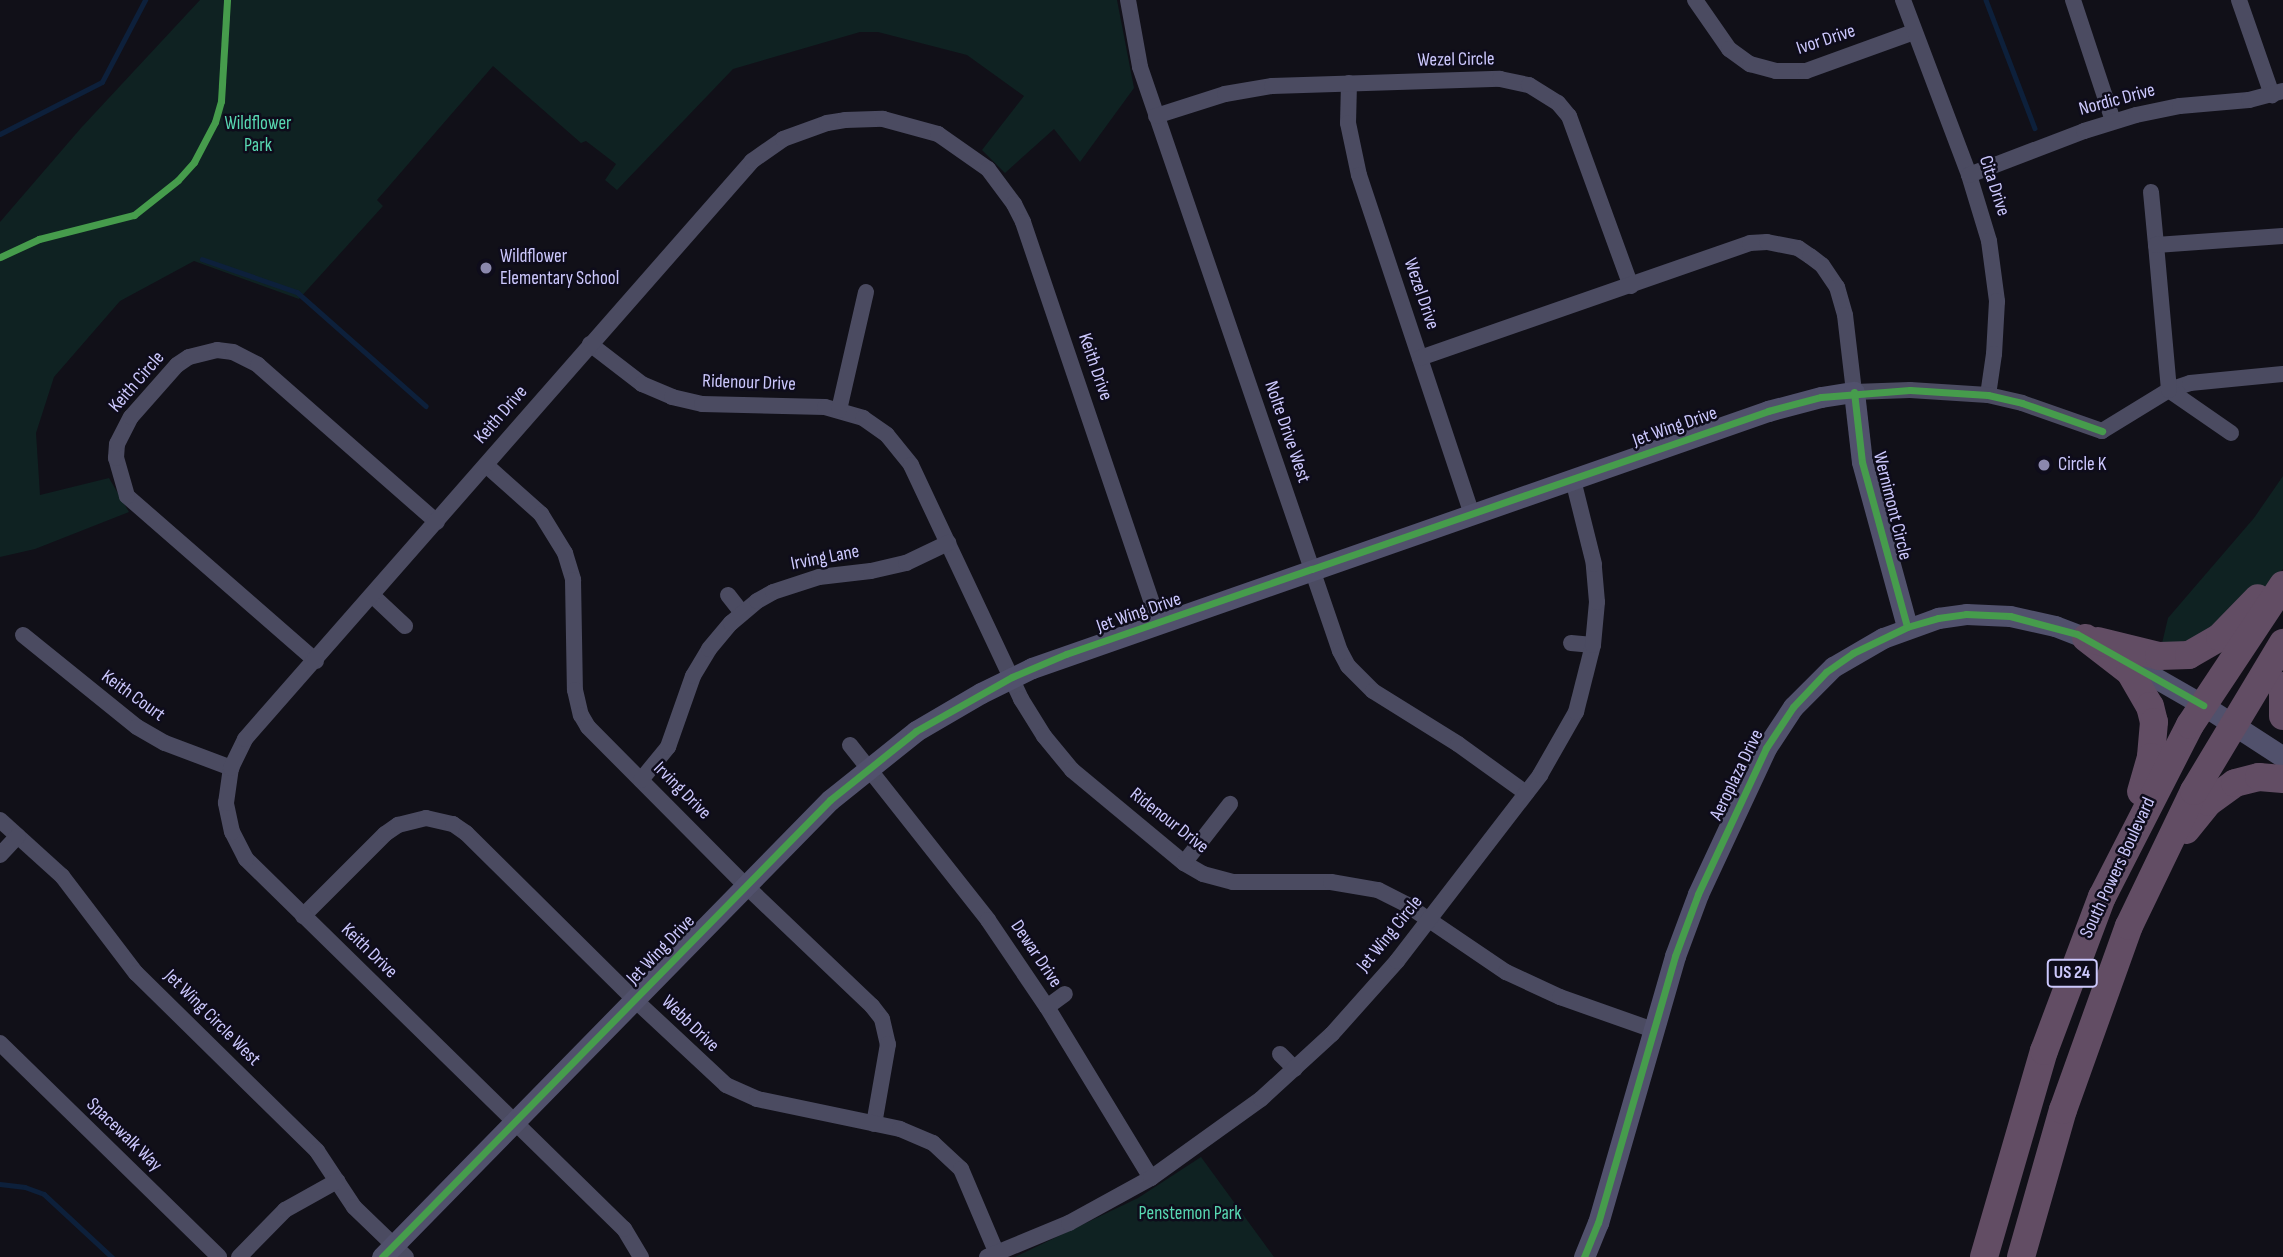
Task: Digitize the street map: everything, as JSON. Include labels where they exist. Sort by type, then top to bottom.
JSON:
[{"type":"highway","points":[[2086,638],[2159,656],[2189,655],[2220,637],[2283,570]]},
{"type":"highway","name":"South Powers Boulevard","points":[[1984,1257],[2044,1051],[2102,897],[2159,783],[2203,705],[2283,585]]},
{"type":"highway","points":[[2086,638],[2130,672],[2150,706],[2154,722],[2147,775],[2102,897]]},
{"type":"highway","name":"South Powers Boulevard","points":[[2021,1257],[2066,1099],[2129,926],[2194,791],[2231,724],[2283,643]]},
{"type":"highway","points":[[2283,686],[2283,716]]},
{"type":"highway","points":[[2129,926],[2159,873],[2209,802],[2221,790],[2249,779],[2283,779]]},
{"type":"main road","name":"Jet Wing Drive","points":[[394,1253],[513,1122],[830,800],[869,766],[916,731],[1012,677],[1066,654],[1768,411],[1821,397],[1854,392]]},
{"type":"main road","name":"Wernimont Circle","points":[[1854,392],[1862,462],[1907,627]]},
{"type":"main road","name":"Aeroplaza Drive","points":[[1584,1257],[1598,1223],[1653,1030],[1698,894],[1754,771],[1778,729],[1793,707],[1826,672],[1853,653],[1907,627],[1938,618],[1989,614],[2055,626],[2086,638],[2203,705],[2283,757]]},
{"type":"street","name":"Nolte Drive West","points":[[1128,0],[1137,58],[1340,651],[1358,678],[1392,705],[1458,744],[1525,793]]},
{"type":"street","name":"Ivor Drive","points":[[1695,0],[1729,49],[1750,64],[1776,72],[1806,71],[1914,33]]},
{"type":"street","name":"Cita Drive","points":[[1903,0],[1969,175],[1989,241],[1997,301],[1988,395]]},
{"type":"street","points":[[2073,0],[2113,121]]},
{"type":"street","points":[[2239,0],[2277,93]]},
{"type":"street","name":"Wezel Circle","points":[[1156,116],[1225,94],[1272,86],[1500,79],[1529,85],[1558,103],[1578,134],[1631,286]]},
{"type":"street","name":"Wezel Drive","points":[[1349,83],[1348,123],[1354,158],[1472,514]]},
{"type":"street","name":"Nordic Drive","points":[[1969,175],[2113,121],[2157,110],[2277,93]]},
{"type":"street","name":"Keith Drive","points":[[641,1257],[624,1229],[246,859],[227,818],[230,768],[245,739],[752,161],[783,139],[827,123],[863,119],[901,122],[938,134],[988,169],[1023,222],[1160,623]]},
{"type":"street","points":[[2151,191],[2169,390]]},
{"type":"street","points":[[2156,245],[2283,236]]},
{"type":"street","name":"Wernimont Circle","points":[[1420,358],[1750,243],[1767,242],[1798,248],[1822,265],[1842,300],[1854,392]]},
{"type":"street","points":[[839,410],[866,292]]},
{"type":"street","name":"Ridenour Drive","points":[[590,344],[642,384],[687,401],[839,410],[863,418],[899,447],[911,464],[1031,719],[1072,770],[1184,863],[1203,874],[1234,883],[1331,882],[1363,886],[1392,896],[1481,958],[1506,972],[1560,998],[1653,1030]]},
{"type":"street","name":"Keith Circle","points":[[316,661],[127,496],[116,458],[117,444],[131,417],[177,365],[189,357],[217,350],[233,352],[258,365],[438,522]]},
{"type":"street","points":[[2169,390],[2190,383],[2283,374]]},
{"type":"street","name":"Jet Wing Drive","points":[[1854,392],[1910,390],[1988,395],[2022,403],[2102,431],[2169,390]]},
{"type":"street","points":[[2169,390],[2231,433]]},
{"type":"street","name":"Irving Drive","points":[[485,465],[541,514],[559,540],[573,580],[575,690],[581,715],[597,737],[745,885],[872,1006],[882,1019],[888,1044],[874,1124]]},
{"type":"street","name":"Jet Wing Circle","points":[[992,1255],[1069,1223],[1151,1178],[1229,1124],[1295,1069],[1363,1000],[1430,920],[1552,755],[1576,712],[1593,645],[1597,602],[1594,564],[1573,480]]},
{"type":"street","name":"Irving Lane","points":[[641,780],[668,747],[701,662],[721,635],[743,613],[773,592],[803,581],[889,568],[948,543]]},
{"type":"street","points":[[728,595],[743,613]]},
{"type":"street","points":[[373,596],[405,626]]},
{"type":"street","name":"Keith Court","points":[[23,635],[137,727],[173,747],[230,768]]},
{"type":"street","points":[[1571,643],[1593,645]]},
{"type":"street","name":"Dewar Drive","points":[[850,745],[988,920],[1047,1006],[1151,1178]]},
{"type":"street","points":[[1184,863],[1230,804]]},
{"type":"street","name":"Webb Drive","points":[[303,916],[385,834],[412,820],[439,819],[466,833],[712,1074],[740,1093],[776,1105],[918,1134],[933,1143],[961,1169],[992,1255]]},
{"type":"street","name":"Jet Wing Circle West","points":[[0,820],[62,876],[136,973],[317,1151],[354,1207],[394,1253]]},
{"type":"street","points":[[0,855],[18,836]]},
{"type":"street","points":[[1047,1006],[1065,994]]},
{"type":"street","name":"Spacewalk Way","points":[[0,1043],[219,1257]]},
{"type":"street","points":[[1280,1054],[1295,1069]]},
{"type":"street","points":[[239,1257],[285,1210],[337,1181]]},
{"type":"green space","name":"Wildflower Park","points":[[200,0],[1117,0],[1134,88],[1080,162],[1054,129],[1005,173],[982,150],[1024,96],[967,55],[878,32],[860,32],[733,69],[617,190],[605,180],[616,164],[586,141],[581,143],[493,66],[377,200],[383,206],[299,299],[194,261],[120,301],[54,377],[36,433],[40,495],[109,478],[129,512],[35,549],[0,557],[0,222],[81,128]]},
{"type":"green space","points":[[2283,476],[2283,569],[2230,628],[2159,656],[2168,618],[2254,518]]},
{"type":"green space","name":"Penstemon Park","points":[[1201,1157],[1274,1257],[1015,1257],[1138,1198]]},
{"type":"waterway","points":[[0,134],[102,82],[145,0]]},
{"type":"waterway","points":[[1986,0],[2035,128]]},
{"type":"waterway","points":[[202,259],[297,292],[426,406]]},
{"type":"waterway","points":[[0,1184],[25,1187],[44,1194],[112,1257]]},
{"type":"cycle path","points":[[0,257],[39,239],[134,215],[178,180],[194,162],[215,122],[221,101],[227,0]]},
{"type":"cycle path","points":[[382,1257],[830,800],[916,731],[1012,677],[1066,654],[1768,411],[1821,397],[1910,390],[1988,395],[2022,403],[2102,431]]},
{"type":"cycle path","points":[[1854,392],[1862,462],[1907,627]]},
{"type":"cycle path","points":[[1584,1257],[1598,1223],[1675,956],[1698,894],[1766,748],[1793,707],[1826,672],[1853,653],[1907,627],[1938,618],[1966,614],[2010,616],[2077,634],[2203,705]]},
{"type":"place","name":"Wildflower Elementary School","points":[[486,268]]},
{"type":"place","name":"Circle K","points":[[2044,465]]}]
